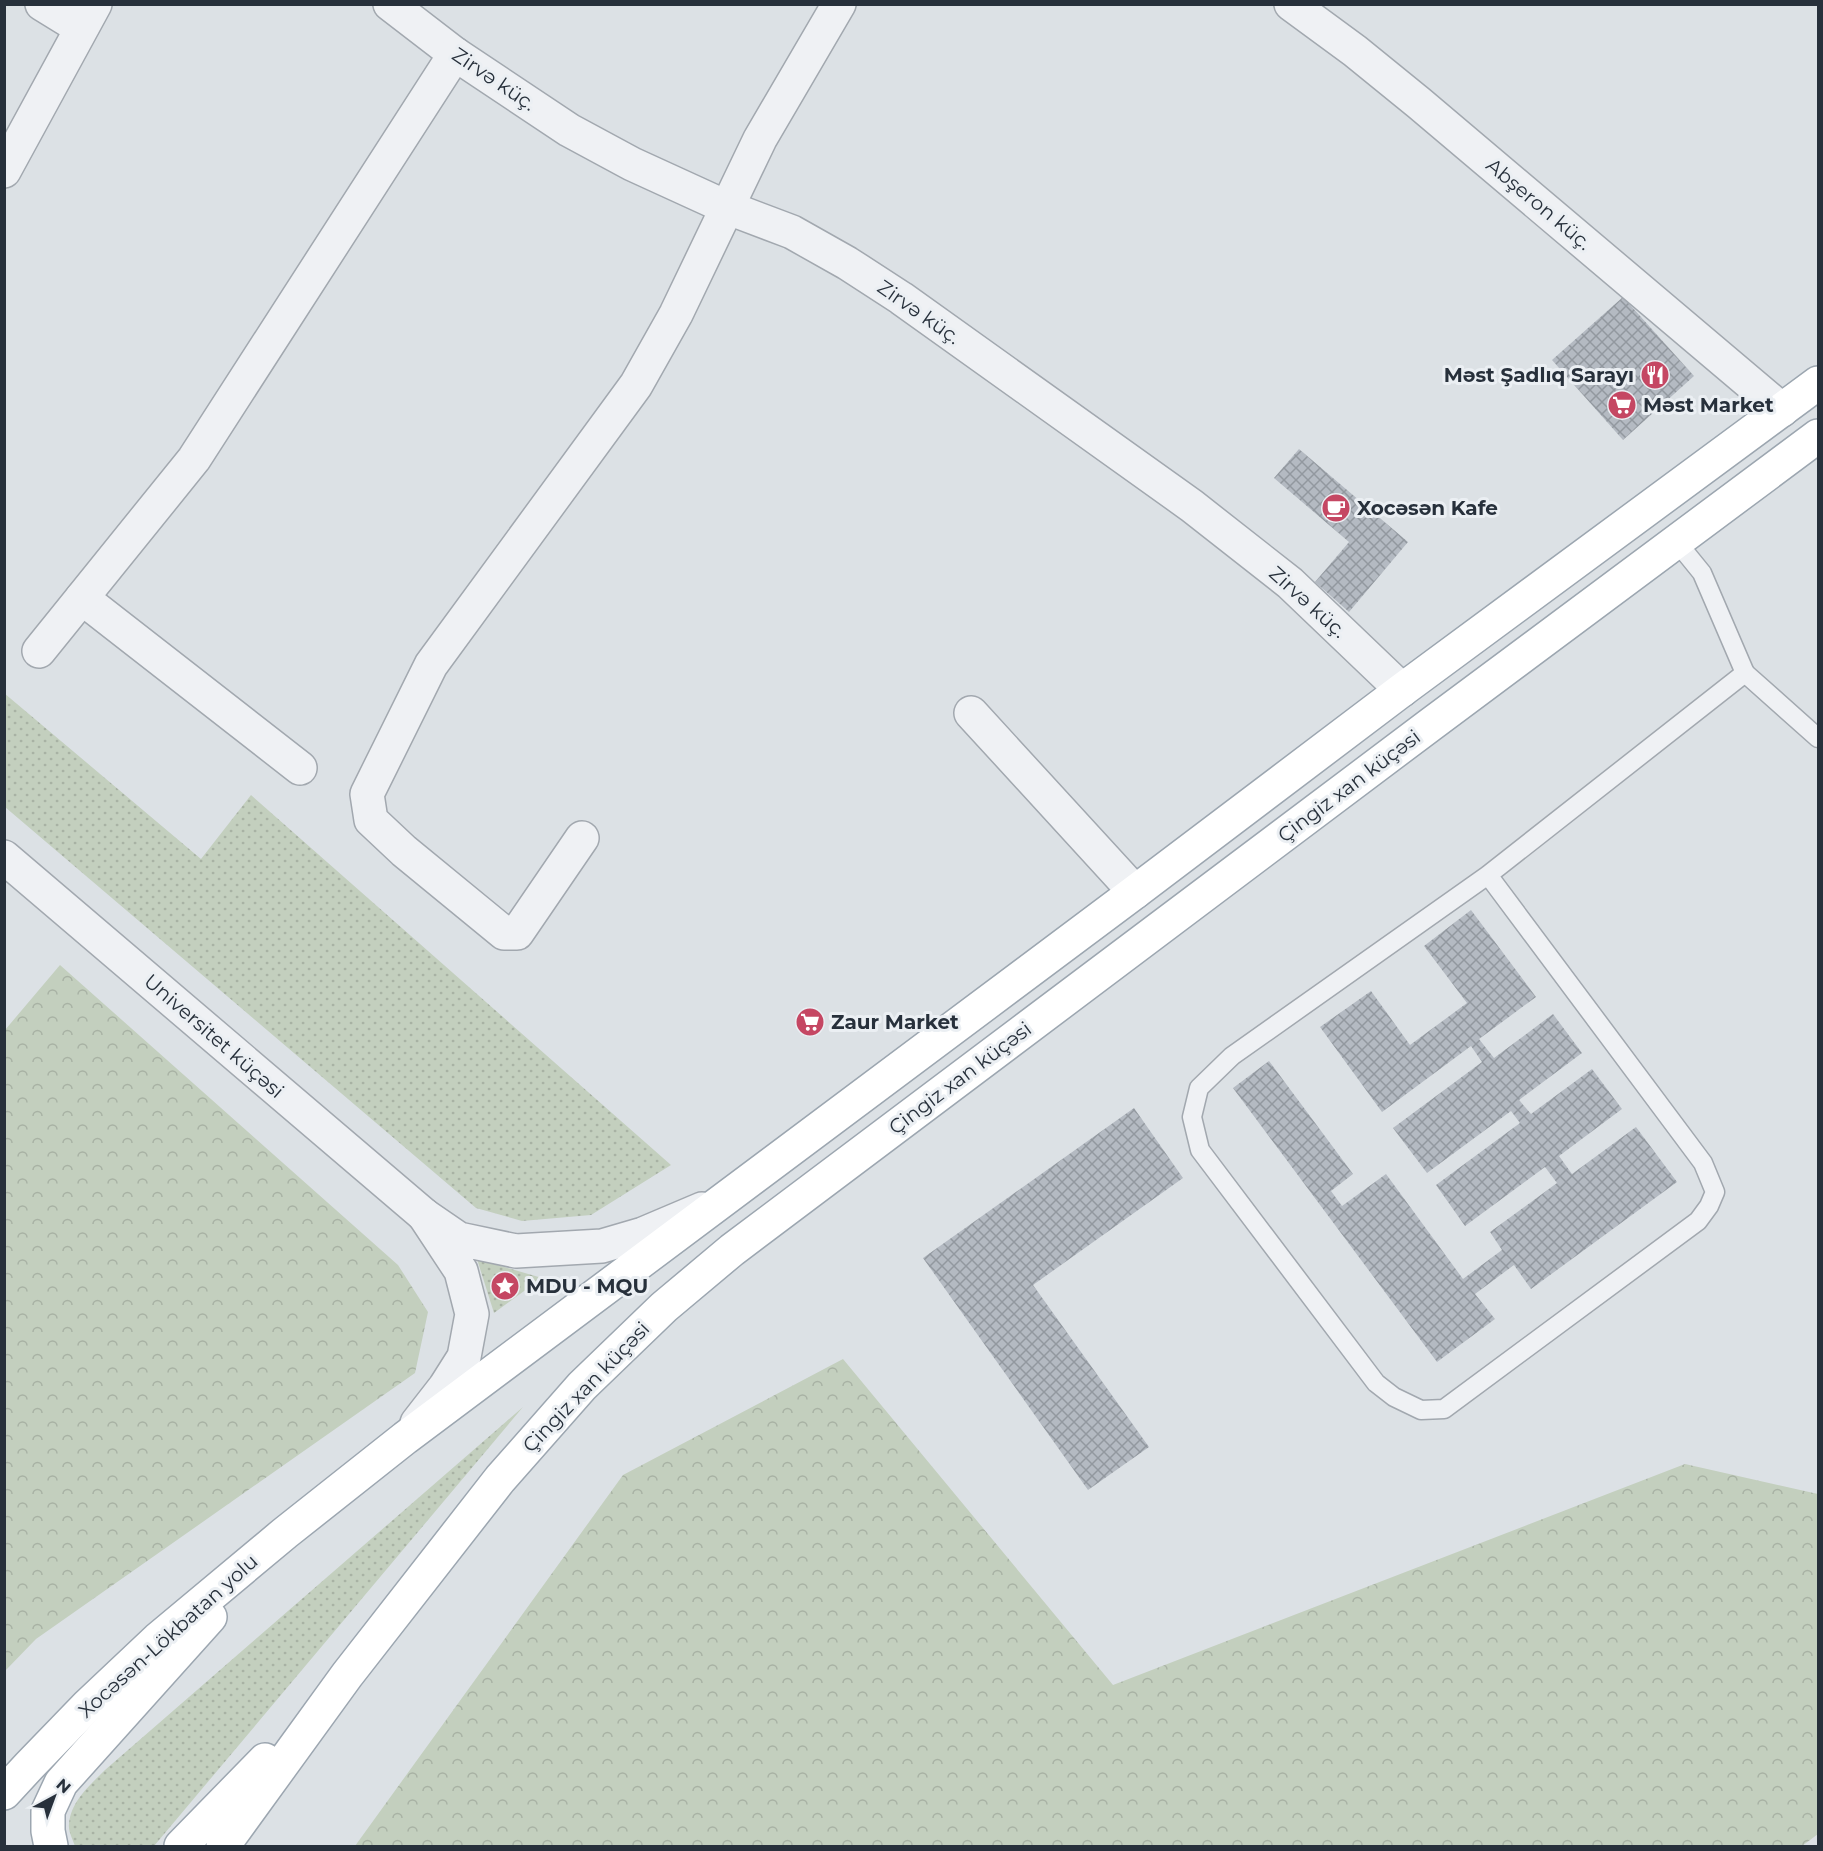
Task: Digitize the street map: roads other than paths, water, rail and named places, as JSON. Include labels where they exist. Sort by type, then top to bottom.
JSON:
[{"type":"main road","points":[[51,1846],[48,1811],[61,1783],[285,1533],[405,1438],[1401,690],[1818,383]]},
{"type":"main road","name":"Çingiz xan küçəsi","points":[[223,1846],[347,1675],[500,1479],[582,1386],[664,1307],[742,1243],[1818,436]]},
{"type":"main road","name":"Xocəsən-Lökbatan yolu","points":[[4,1793],[80,1713],[158,1639],[285,1533]]},
{"type":"main road","points":[[181,1846],[347,1675]]},
{"type":"street","points":[[4,171],[88,16],[42,4]]},
{"type":"street","name":"Zirvə küç.","points":[[390,4],[455,54],[569,130],[632,165],[726,207],[792,232],[847,263],[901,298],[1192,506],[1290,583],[1401,690]]},
{"type":"street","points":[[582,838],[517,933],[504,933],[404,851],[372,820],[367,794],[431,665],[636,385],[676,314],[760,139],[839,4]]},
{"type":"street","name":"Abşeron küç.","points":[[1291,4],[1355,51],[1419,103],[1782,410]]},
{"type":"street","points":[[39,651],[194,459],[455,54]]},
{"type":"street","points":[[82,598],[300,768]]},
{"type":"street","points":[[971,712],[1135,892]]},
{"type":"street","name":"Universitet küçəsi","points":[[4,856],[424,1215]]},
{"type":"street","points":[[424,1215],[459,1239],[516,1251],[602,1246],[643,1234],[726,1199]]},
{"type":"street","points":[[405,1438],[446,1387],[464,1357],[472,1314],[461,1270],[424,1215]]},
{"type":"lane","points":[[1676,541],[1702,573],[1745,673],[1818,738]]},
{"type":"lane","points":[[1488,875],[1703,1163],[1715,1192],[1709,1206],[1698,1221],[1444,1409],[1421,1410],[1394,1397],[1376,1383],[1200,1150],[1192,1117],[1199,1088],[1232,1056],[1488,875],[1745,673]]},
{"type":"place","name":"Məst Şadlıq Sarayı","points":[[1655,375]]},
{"type":"place","name":"Məst Market","points":[[1622,405]]},
{"type":"place","name":"Xocəsən Kafe","points":[[1336,508]]},
{"type":"place","name":"Zaur Market","points":[[810,1022]]},
{"type":"place","name":"MDU - MQU","points":[[505,1286]]}]
